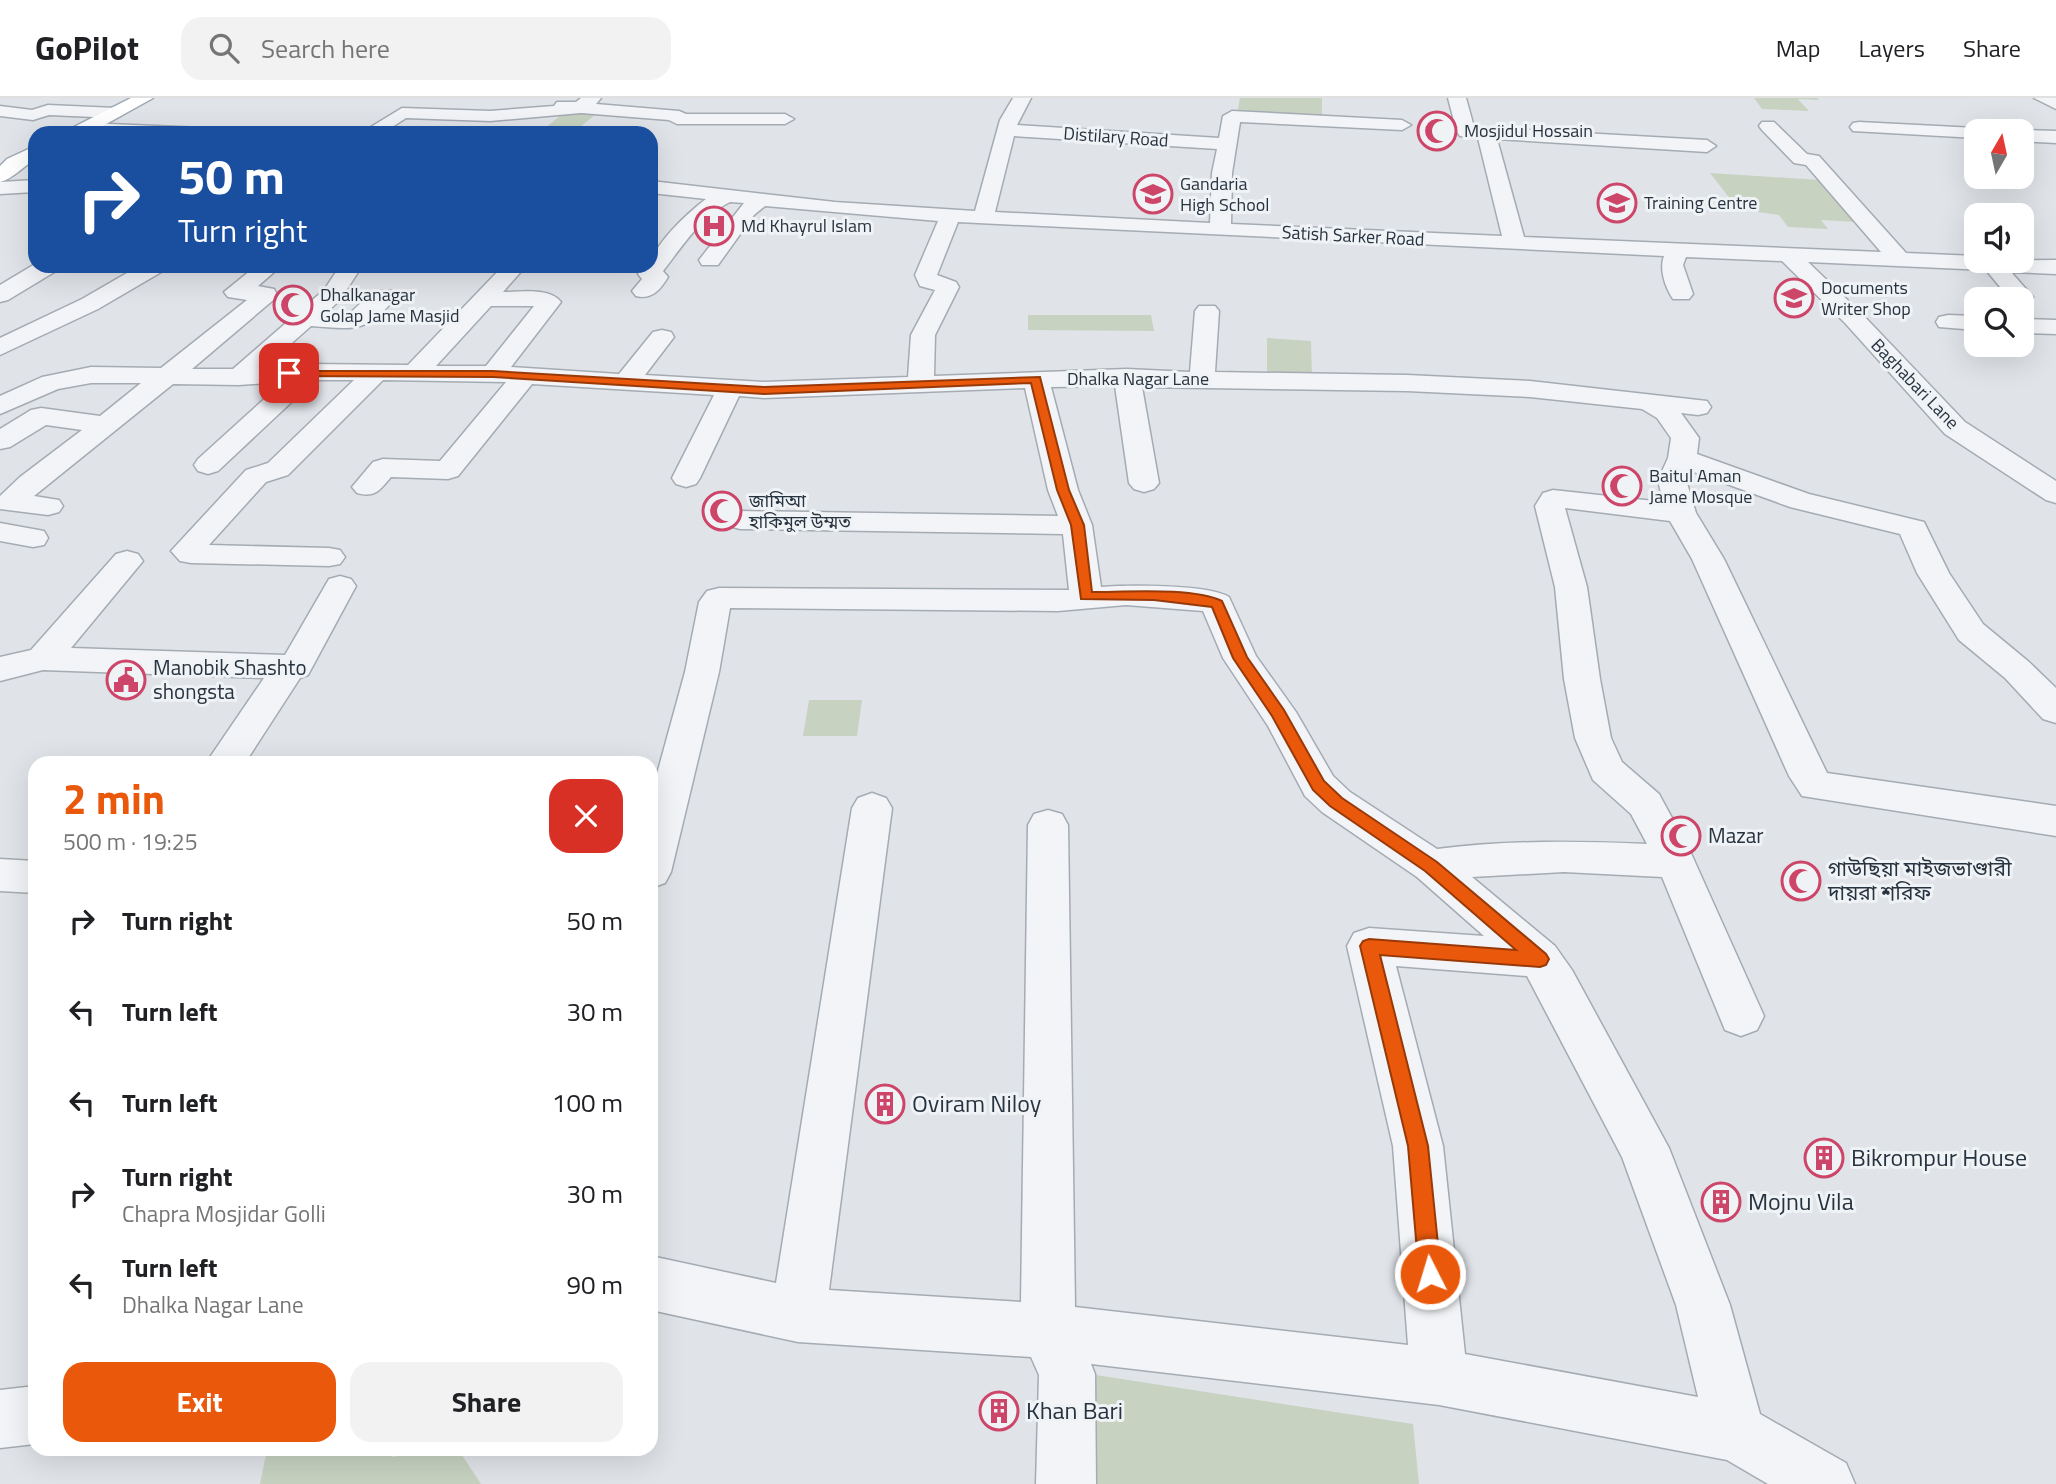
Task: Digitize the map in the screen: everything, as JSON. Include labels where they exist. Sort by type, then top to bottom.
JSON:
[{"type":"main road","points":[[91,126],[144,98]]},
{"type":"main road","points":[[5,167],[28,156]]},
{"type":"street","points":[[474,98],[585,103],[679,116]]},
{"type":"street","points":[[679,116],[696,98]]},
{"type":"street","points":[[983,218],[1006,130],[1022,98]]},
{"type":"street","points":[[1457,98],[1466,132],[1707,146]]},
{"type":"street","points":[[2043,98],[2056,104]]},
{"type":"street","points":[[383,108],[402,113],[490,116],[585,103]]},
{"type":"street","points":[[1220,230],[1222,173],[1234,107],[1360,117],[1402,125]]},
{"type":"street","points":[[0,111],[32,115],[48,110],[116,113]]},
{"type":"street","points":[[381,126],[402,113]]},
{"type":"street","points":[[679,116],[677,119],[785,119]]},
{"type":"street","points":[[1768,126],[1801,159],[1812,160],[1891,267]]},
{"type":"street","points":[[1859,127],[1964,132]]},
{"type":"street","name":"Distilary Road","points":[[1006,130],[1227,144]]},
{"type":"street","points":[[1486,133],[1515,243]]},
{"type":"street","points":[[2034,136],[2056,137]]},
{"type":"street","points":[[0,188],[28,186]]},
{"type":"street","name":"Satish Sarker Road","points":[[658,188],[760,200],[983,218],[1789,256],[1891,267],[1964,266]]},
{"type":"street","points":[[658,263],[713,201],[728,195]]},
{"type":"street","points":[[710,260],[747,211],[760,200]]},
{"type":"street","points":[[921,383],[923,335],[948,287],[928,281],[926,275],[950,215]]},
{"type":"street","points":[[658,237],[678,238]]},
{"type":"street","points":[[1677,250],[1672,265],[1681,294]]},
{"type":"street","name":"Baghabari Lane","points":[[1789,256],[1853,318],[1955,428],[2056,494]]},
{"type":"street","name":"Satish Sarker Road","points":[[2034,266],[2056,267]]},
{"type":"street","points":[[0,295],[36,273]]},
{"type":"street","points":[[7,337],[90,304],[143,273]]},
{"type":"street","points":[[48,506],[10,503],[30,483],[266,296],[266,293],[236,292],[261,273]]},
{"type":"street","points":[[239,376],[307,319],[332,295],[346,273]]},
{"type":"street","points":[[415,373],[508,273]]},
{"type":"street","points":[[644,291],[657,277],[650,273]]},
{"type":"street","points":[[2000,273],[2012,287]]},
{"type":"street","points":[[307,319],[355,322],[384,296]]},
{"type":"street","points":[[484,299],[539,299],[548,302],[493,374]]},
{"type":"street","points":[[1202,379],[1207,311]]},
{"type":"street","points":[[1948,322],[1964,323]]},
{"type":"street","points":[[2034,326],[2056,327]]},
{"type":"street","points":[[7,337],[51,353],[91,375]]},
{"type":"street","points":[[627,381],[662,337]]},
{"type":"street","points":[[208,465],[308,372]]},
{"type":"street","points":[[0,669],[43,659],[296,667],[334,572],[191,554],[187,551],[256,476],[278,469],[377,372]]},
{"type":"street","name":"Dhalka Nagar Lane","points":[[0,406],[51,383],[91,375],[239,376],[377,372],[493,374],[764,390],[1127,377],[1408,383],[1530,389],[1698,407]]},
{"type":"street","points":[[367,487],[383,468],[448,470],[534,377]]},
{"type":"street","points":[[1127,377],[1144,483]]},
{"type":"street","points":[[1036,379],[1063,490],[1077,525],[1086,596]]},
{"type":"street","points":[[686,478],[730,388]]},
{"type":"street","points":[[1647,401],[1667,412],[1685,438],[1682,458],[1672,480],[1681,513],[1708,559],[1808,776],[1816,786],[2056,821]]},
{"type":"street","points":[[0,440],[41,416],[106,425]]},
{"type":"street","points":[[1682,458],[1800,501],[1913,528],[1933,573],[1971,632],[2017,670],[2056,710]]},
{"type":"street","points":[[1681,513],[1569,499],[1553,499],[1550,506],[1571,587],[1582,679],[1593,738],[1606,770],[1645,804],[1676,862],[1741,1016]]},
{"type":"street","points":[[740,520],[1077,525]]},
{"type":"street","points":[[0,532],[33,538]]},
{"type":"street","points":[[43,659],[127,561]]},
{"type":"street","points":[[658,820],[661,798],[702,672],[715,603],[719,598],[1058,601],[1086,596],[1154,596],[1209,600],[1217,604],[1240,658],[1279,714],[1319,786],[1336,802],[1431,866],[1540,959],[1592,1047],[1644,1148],[1703,1305],[1736,1433]]},
{"type":"street","points":[[230,756],[289,667]]},
{"type":"street","points":[[798,1315],[872,808]]},
{"type":"street","points":[[1048,825],[1048,1331],[1067,1374],[1066,1484]]},
{"type":"street","points":[[1431,866],[1486,859],[1564,856],[1676,862]]},
{"type":"street","points":[[0,875],[28,877]]},
{"type":"street","points":[[1439,1377],[1418,1146],[1369,946],[1540,959]]},
{"type":"street","points":[[658,1285],[798,1315],[1048,1331],[1439,1377],[1736,1433],[1825,1484]]},
{"type":"street","points":[[0,1419],[28,1416]]},
{"type":"green space","points":[[1240,98],[1322,98],[1322,119],[1237,114]]},
{"type":"green space","points":[[1754,98],[1817,98],[1819,100],[1798,99],[1809,111],[1762,109]]},
{"type":"green space","points":[[566,111],[597,113],[581,126],[548,126]]},
{"type":"green space","points":[[1710,173],[1820,180],[1856,222],[1821,220],[1828,229],[1788,227],[1779,215],[1738,209]]},
{"type":"green space","points":[[1028,315],[1151,315],[1154,331],[1028,330]]},
{"type":"green space","points":[[1267,338],[1311,341],[1312,378],[1267,374]]},
{"type":"green space","points":[[809,700],[862,700],[857,736],[803,736]]},
{"type":"green space","points":[[1096,1375],[1413,1424],[1419,1484],[1097,1484]]},
{"type":"green space","points":[[266,1456],[463,1456],[481,1484],[260,1484]]},
{"type":"place","name":"Mosjidul Hossain","points":[[1437,131]]},
{"type":"place","name":"Gandaria High School","points":[[1153,194]]},
{"type":"place","name":"Training Centre","points":[[1617,203]]},
{"type":"place","name":"Md Khayrul Islam","points":[[714,226]]},
{"type":"place","name":"Documents Writer Shop","points":[[1794,298]]},
{"type":"place","name":"Dhalkanagar Golap Jame Masjid","points":[[293,305]]},
{"type":"place","name":"Baitul Aman Jame Mosque","points":[[1622,486]]},
{"type":"place","name":"জামিআ হাকিমুল উম্মত","points":[[722,511]]},
{"type":"place","name":"Manobik Shashto shongsta","points":[[126,680]]},
{"type":"place","name":"Mazar","points":[[1681,836]]},
{"type":"place","name":"গাউছিয়া মাইজভাণ্ডারী দায়রা শরিফ","points":[[1801,881]]},
{"type":"place","name":"Oviram Niloy","points":[[885,1104]]},
{"type":"place","name":"Bikrompur House","points":[[1824,1158]]},
{"type":"place","name":"Mojnu Vila","points":[[1721,1202]]},
{"type":"place","name":"Khan Bari","points":[[999,1411]]},
{"type":"route","points":[[289,373],[493,374],[764,390],[1036,379],[1063,490],[1077,525],[1086,596],[1154,596],[1209,600],[1217,604],[1240,658],[1279,714],[1319,786],[1336,802],[1431,866],[1540,959],[1369,946],[1418,1146],[1430,1274]]}]
